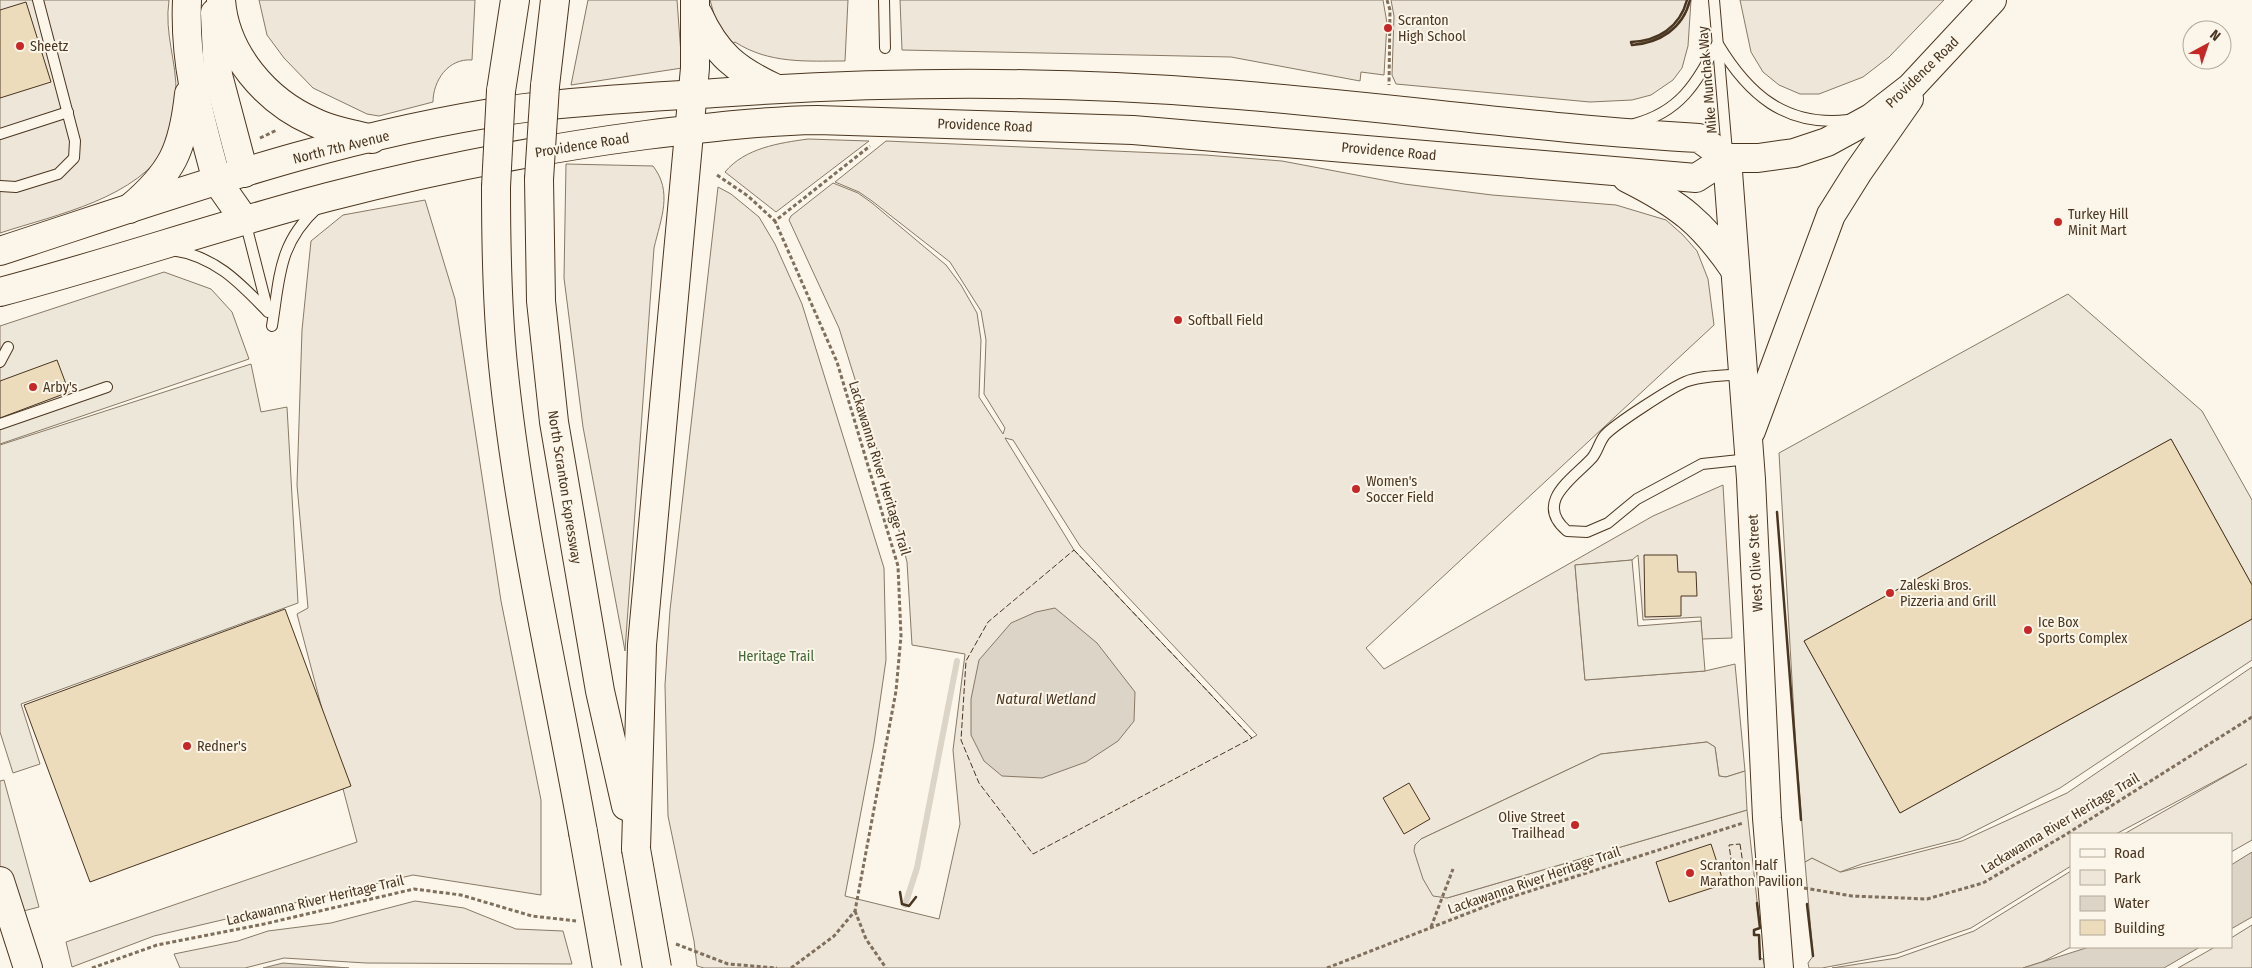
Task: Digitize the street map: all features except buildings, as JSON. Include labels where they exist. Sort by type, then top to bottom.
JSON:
[{"type":"main road","points":[[187,0],[187,51],[191,80],[217,181],[245,221]]},
{"type":"main road","points":[[215,0],[215,49],[218,76],[244,173],[245,221]]},
{"type":"main road","points":[[222,0],[226,24],[239,56],[266,91],[298,115],[315,123],[372,139]]},
{"type":"main road","points":[[499,0],[501,92],[496,187],[498,304],[511,427],[523,507],[607,968]]},
{"type":"main road","points":[[501,92],[515,0]]},
{"type":"main road","name":"North Scranton Expressway","points":[[555,0],[545,86],[539,179],[541,301],[554,422],[600,692],[636,849],[657,968]]},
{"type":"main road","name":"Providence Road","points":[[245,221],[328,197],[529,153],[689,130],[777,120],[1133,130],[1222,136],[1696,178],[1728,158],[1758,158],[1794,153],[1827,142],[1871,118],[1891,104],[1932,66],[1992,0]]},
{"type":"main road","points":[[695,4],[706,33],[722,55],[751,77],[775,88]]},
{"type":"main road","points":[[636,849],[641,654],[696,46],[695,4]]},
{"type":"main road","points":[[1749,449],[1832,215],[1858,172],[1932,66]]},
{"type":"main road","points":[[129,209],[158,183],[176,156],[186,123],[191,80]]},
{"type":"main road","points":[[692,94],[775,88],[944,84],[1135,88],[1225,94],[1699,138],[1728,158]]},
{"type":"main road","name":"North 7th Avenue","points":[[0,251],[244,173],[372,139],[451,121],[593,100],[692,94]]},
{"type":"main road","name":"West Olive Street","points":[[1728,158],[1749,449],[1768,818],[1779,968]]},
{"type":"main road","points":[[1615,172],[1655,192],[1689,215],[1718,246],[1735,270]]},
{"type":"main road","points":[[0,292],[245,221]]},
{"type":"main road","points":[[0,881],[28,968]]},
{"type":"lane","points":[[0,186],[16,187],[58,174],[74,158],[75,141],[38,0]]},
{"type":"lane","points":[[884,0],[885,48]]},
{"type":"lane","name":"Mike Munchak Way","points":[[1714,0],[1728,158]]},
{"type":"lane","points":[[1608,130],[1644,121],[1672,108],[1694,86],[1718,44],[1741,79],[1763,100],[1780,109],[1816,120],[1835,122],[1871,118]]},
{"type":"lane","points":[[0,134],[68,112]]},
{"type":"lane","points":[[245,221],[272,326],[281,266],[291,238],[306,218],[328,197]]},
{"type":"lane","points":[[156,248],[192,254],[217,265],[240,283],[268,312]]},
{"type":"lane","points":[[0,362],[8,347]]},
{"type":"lane","points":[[1743,374],[1685,382],[1616,426],[1602,439],[1592,458],[1559,491],[1555,500],[1554,514],[1567,531],[1586,532],[1608,523],[1637,499],[1702,464],[1749,449]]},
{"type":"lane","points":[[0,424],[107,387]]},
{"type":"path","points":[[1387,0],[1390,10],[1388,88]]},
{"type":"path","points":[[775,221],[899,122]]},
{"type":"path","points":[[255,140],[278,129]]},
{"type":"path","name":"Lackawanna River Heritage Trail","points":[[717,175],[748,196],[775,221],[837,362],[898,566],[901,636],[896,691],[854,911],[828,942],[791,968]]},
{"type":"path","name":"Lackawanna River Heritage Trail","points":[[1804,888],[1852,896],[1927,899],[1983,883],[2065,835],[2252,717]]},
{"type":"path","name":"Lackawanna River Heritage Trail","points":[[1326,968],[1502,900],[1751,820]]},
{"type":"path","points":[[1431,928],[1453,870]]},
{"type":"path","name":"Lackawanna River Heritage Trail","points":[[92,968],[157,945],[264,924],[414,889],[461,895],[532,916],[578,922]]},
{"type":"path","points":[[854,911],[866,939],[886,968]]},
{"type":"path","points":[[668,941],[728,964],[776,968]]},
{"type":"green space","points":[[0,0],[169,0],[168,25],[175,71],[176,94],[172,139],[156,162],[138,178],[94,202],[0,233]]},
{"type":"green space","points":[[259,0],[475,0],[472,60],[463,60],[443,72],[436,86],[433,102],[379,116],[367,114],[313,88],[284,58],[267,35]]},
{"type":"green space","points":[[588,0],[677,0],[682,68],[571,85]]},
{"type":"green space","points":[[710,0],[848,0],[845,61],[788,60],[761,54],[735,42],[731,45],[717,25]]},
{"type":"green space","points":[[900,0],[1383,0],[1387,23],[1384,75],[1361,72],[1360,81],[1231,57],[902,50]]},
{"type":"green space","points":[[1391,0],[1687,0],[1679,18],[1666,31],[1650,39],[1631,42],[1632,45],[1655,40],[1669,32],[1685,14],[1691,0],[1688,46],[1682,68],[1673,80],[1651,95],[1632,100],[1590,102],[1396,84],[1392,75],[1394,16]]},
{"type":"green space","points":[[1740,0],[1944,0],[1889,57],[1863,77],[1819,94],[1800,94],[1779,85],[1763,72],[1751,52]]},
{"type":"green space","points":[[808,139],[869,141],[776,212],[725,172],[742,157],[752,152],[786,142]]},
{"type":"green space","name":"Heritage Trail","points":[[886,141],[1205,155],[1282,161],[1404,184],[1492,195],[1616,205],[1666,220],[1697,251],[1708,279],[1714,325],[1366,648],[1384,669],[1653,516],[1723,485],[1732,638],[1702,639],[1701,617],[1643,620],[1638,555],[1632,560],[1575,565],[1585,680],[1705,671],[1735,664],[1745,771],[1726,777],[1719,776],[1715,747],[1707,742],[1601,754],[1421,839],[1415,845],[1447,898],[1747,810],[1760,928],[1754,930],[1755,935],[1759,935],[1760,958],[1763,959],[1765,968],[704,968],[697,966],[694,941],[668,816],[665,685],[670,610],[718,187],[731,194],[759,217],[775,244],[802,304],[884,568],[886,660],[874,743],[845,896],[939,919],[960,824],[953,750],[965,654],[912,645],[907,562],[884,472],[839,328],[789,220],[791,216],[833,183],[858,193],[872,203],[946,265],[961,285],[977,313],[981,340],[979,397],[1003,434],[1005,428],[984,394],[986,340],[981,311],[950,262],[872,201],[859,192],[835,182]],"holes":[[[1005,438],[1013,440],[1080,546],[1257,735],[1252,738],[1074,550]]]},
{"type":"green space","points":[[566,164],[653,166],[663,186],[664,206],[654,248],[625,651],[583,427],[564,278]]},
{"type":"green space","points":[[425,200],[455,299],[501,601],[541,800],[541,895],[413,875],[154,936],[72,967],[66,942],[357,842],[297,614],[308,608],[297,485],[302,330],[311,241],[343,215]]},
{"type":"green space","points":[[2252,667],[2252,840],[2232,851],[2232,833],[2126,833],[2247,764],[2118,833],[2070,833],[2070,867],[1971,928],[1896,954],[1822,968],[1809,968],[1808,963],[1813,956],[1805,862],[1812,858],[1841,872],[1962,841],[2067,793]]},
{"type":"green space","points":[[2070,872],[2070,948],[2042,962],[2023,968],[1832,968],[1897,958],[1974,931]]},
{"type":"green space","points":[[415,901],[464,908],[516,929],[563,931],[572,964],[366,963],[284,958],[245,968],[180,968],[174,954],[238,941],[268,931],[331,923]]},
{"type":"green space","points":[[2252,925],[2252,968],[2178,968],[2213,948],[2232,948],[2232,937]]},
{"type":"shaded area","points":[[164,272],[211,289],[232,312],[249,359],[0,444],[0,326]]},
{"type":"shaded area","points":[[2068,294],[2202,411],[2252,500],[2252,585],[2171,439],[1804,641],[1900,813],[2252,619],[2252,660],[2060,788],[1959,839],[1862,864],[1840,872],[1812,858],[1805,862],[1796,750],[1779,453]]},
{"type":"shaded area","points":[[251,364],[261,412],[287,407],[298,603],[21,704],[40,764],[13,773],[0,732],[0,445]]},
{"type":"shaded area","points":[[1632,560],[1638,626],[1701,621],[1705,671],[1585,680],[1575,565]]},
{"type":"shaded area","name":"Olive Street Trailhead","points":[[1707,742],[1715,747],[1719,776],[1726,777],[1745,771],[1747,810],[1447,898],[1433,896],[1423,879],[1414,851],[1415,845],[1421,839],[1601,754]]},
{"type":"shaded area","points":[[4,780],[39,907],[0,917],[0,781]]},
{"type":"water","name":"Natural Wetland","points":[[1055,608],[1097,643],[1135,692],[1134,721],[1118,741],[1086,762],[1042,778],[1002,776],[984,761],[971,735],[971,699],[979,660],[1011,623],[1036,612]]},
{"type":"water","points":[[2252,852],[2252,917],[2232,928],[2232,864]]},
{"type":"water","points":[[2086,948],[2198,948],[2164,968],[2023,968]]},
{"type":"water","points":[[283,963],[349,968],[263,968]]},
{"type":"waterway","points":[[905,905],[917,868],[957,661]]},
{"type":"fence","points":[[1074,550],[1252,738],[1033,854],[979,783],[961,740],[966,661],[988,622],[1074,550]]},
{"type":"fence","points":[[1740,844],[1743,864],[1732,866],[1729,845],[1740,844]]},
{"type":"wall","points":[[1687,0],[1679,18],[1666,31],[1650,39],[1631,42],[1632,45],[1642,44],[1669,33],[1682,19],[1690,0]]},
{"type":"wall","points":[[1777,512],[1801,820]]},
{"type":"wall","points":[[900,892],[902,904],[909,906],[916,897]]},
{"type":"wall","points":[[1757,903],[1760,928],[1754,930],[1754,935],[1759,935],[1760,959]]},
{"type":"wall","points":[[1807,904],[1813,956]]},
{"type":"place","name":"Scranton High School","points":[[1388,28]]},
{"type":"place","name":"Sheetz","points":[[20,46]]},
{"type":"place","name":"Turkey Hill Minit Mart","points":[[2058,222]]},
{"type":"place","name":"Softball Field","points":[[1178,320]]},
{"type":"place","name":"Arby's","points":[[33,387]]},
{"type":"place","name":"Women's Soccer Field","points":[[1356,489]]},
{"type":"place","name":"Zaleski Bros. Pizzeria and Grill","points":[[1890,593]]},
{"type":"place","name":"Ice Box Sports Complex","points":[[2028,630]]},
{"type":"place","name":"Redner's","points":[[187,746]]},
{"type":"place","name":"Olive Street Trailhead","points":[[1575,825]]},
{"type":"place","name":"Scranton Half Marathon Pavilion","points":[[1690,873]]}]
